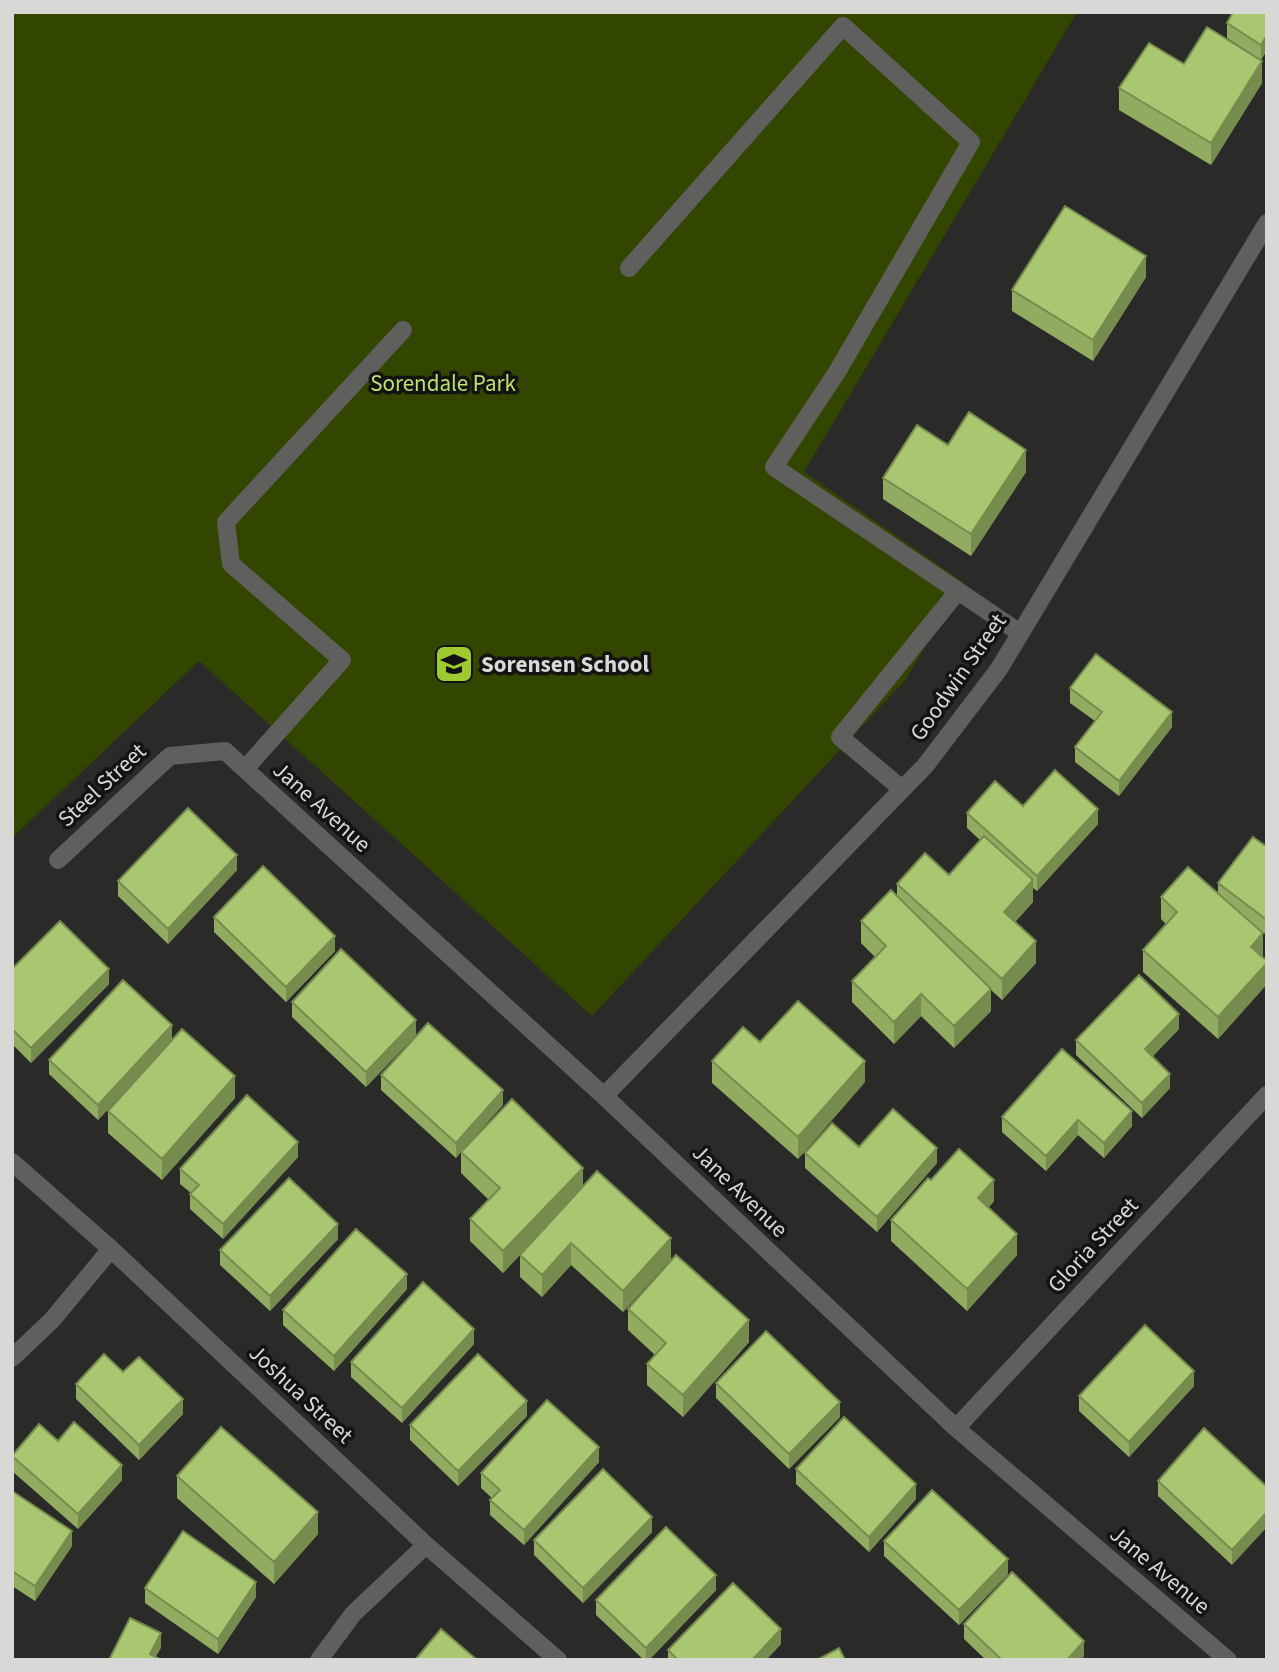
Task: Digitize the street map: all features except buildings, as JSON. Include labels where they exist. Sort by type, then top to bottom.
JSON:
[{"type":"street","points":[[629,268],[843,26],[971,142],[837,372],[774,467],[1020,634]]},
{"type":"street","name":"Goodwin Street","points":[[604,1096],[925,766],[999,669],[1267,223]]},
{"type":"street","points":[[244,769],[342,660],[231,564],[226,522],[403,330]]},
{"type":"street","points":[[902,789],[840,737],[958,591]]},
{"type":"street","name":"Jane Avenue","points":[[225,751],[604,1096],[956,1428],[1228,1660]]},
{"type":"street","name":"Steel Street","points":[[58,860],[170,755],[225,751]]},
{"type":"street","name":"Gloria Street","points":[[956,1428],[1267,1095]]},
{"type":"street","name":"Joshua Street","points":[[12,1162],[111,1249],[426,1545],[558,1660]]},
{"type":"street","points":[[12,1358],[52,1320],[111,1249]]},
{"type":"street","points":[[319,1660],[353,1614],[426,1545]]},
{"type":"green space","name":"Sorendale Park","points":[[12,12],[1077,12],[804,472],[963,582],[906,679],[592,1016],[199,661],[12,838]]},
{"type":"place","name":"Sorensen School","points":[[454,664]]}]
